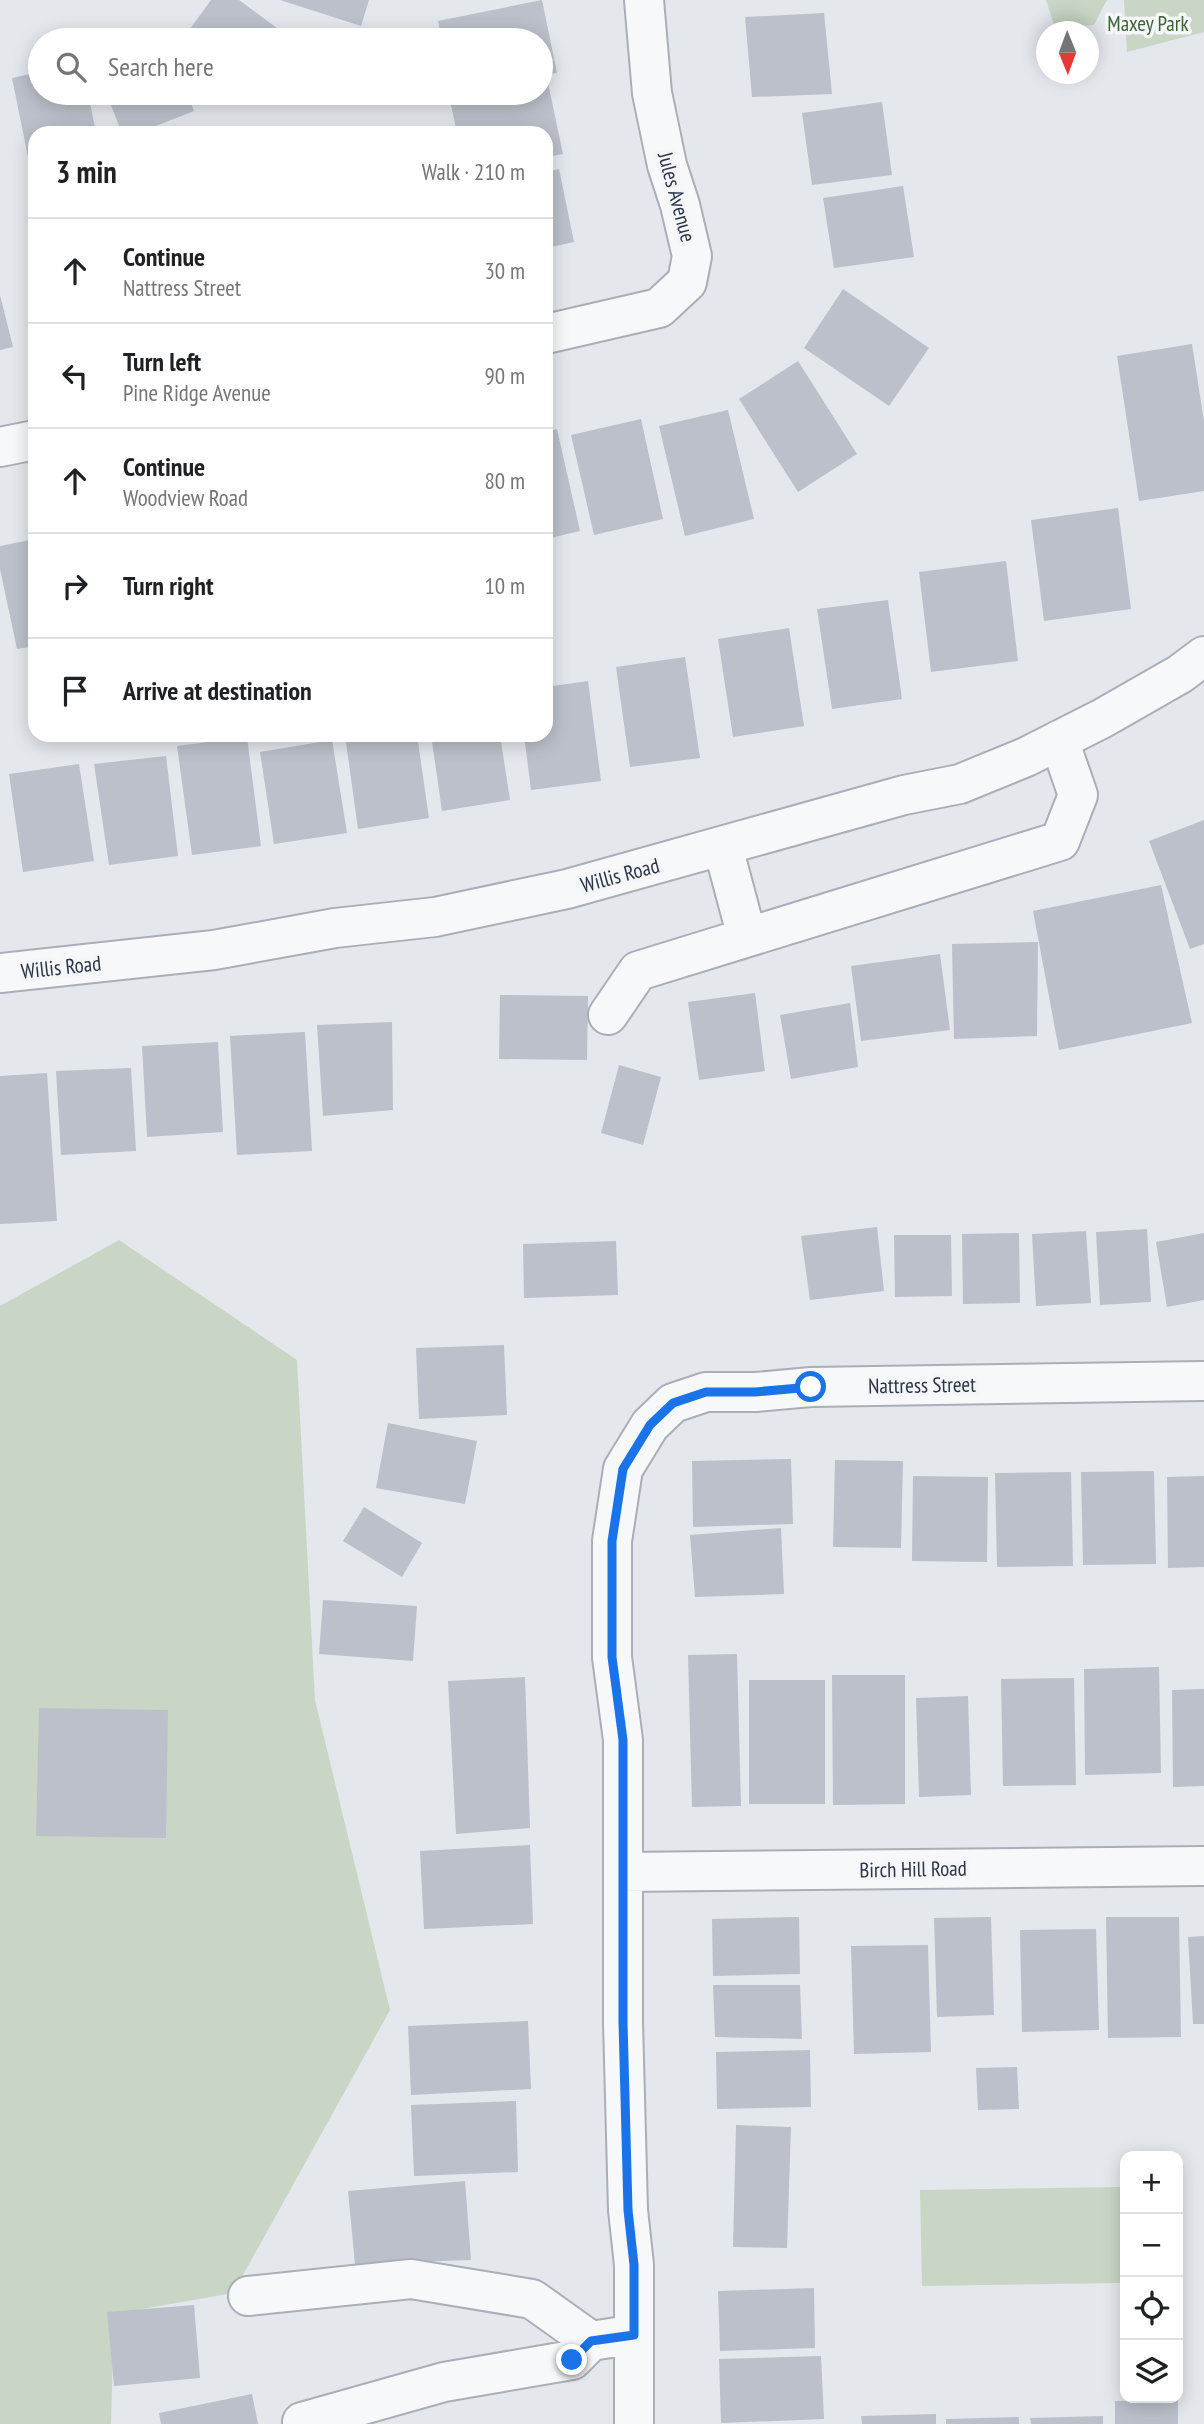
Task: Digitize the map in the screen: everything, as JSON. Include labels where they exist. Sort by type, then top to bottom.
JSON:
[{"type":"street","name":"Jules Avenue","points":[[553,332],[659,308],[687,282],[692,256],[667,165],[652,93],[644,0]]},
{"type":"street","points":[[0,447],[28,441]]},
{"type":"street","name":"Willis Road","points":[[0,973],[214,950],[335,928],[435,917],[567,889],[904,795],[960,784],[1026,757],[1059,740],[1181,674],[1204,656]]},
{"type":"street","points":[[608,1015],[638,971],[1060,841],[1078,794],[1059,740]]},
{"type":"street","points":[[723,847],[747,937]]},
{"type":"street","name":"Nattress Street","points":[[634,2424],[634,2265],[628,2210],[623,2022],[623,1740],[612,1657],[612,1541],[623,1469],[650,1425],[673,1403],[706,1392],[755,1392],[824,1386],[1204,1381]]},
{"type":"street","name":"Birch Hill Road","points":[[623,1872],[1204,1866]]},
{"type":"street","points":[[248,2296],[411,2279],[532,2299],[591,2341]]},
{"type":"street","points":[[302,2422],[444,2382],[572,2360],[591,2341],[634,2335]]},
{"type":"green space","points":[[1046,0],[1107,0],[1096,21],[1053,21]]},
{"type":"green space","name":"Maxey Park","points":[[1124,0],[1204,0],[1204,32],[1127,52]]},
{"type":"green space","points":[[119,1240],[297,1360],[315,1700],[390,2010],[233,2293],[114,2314],[111,2424],[0,2424],[0,1306]]},
{"type":"green space","points":[[1120,2187],[1120,2283],[922,2286],[920,2190]]},
{"type":"building","points":[[211,0],[239,0],[277,28],[191,28]]},
{"type":"building","points":[[280,0],[369,0],[361,26]]},
{"type":"building","points":[[542,0],[548,28],[439,28],[438,21]]},
{"type":"building","points":[[824,13],[832,94],[752,97],[745,17]]},
{"type":"building","points":[[553,54],[557,73],[553,74]]},
{"type":"building","points":[[28,75],[28,105],[90,105],[95,126],[28,126],[28,157],[12,78]]},
{"type":"building","points":[[882,102],[892,175],[812,185],[802,113]]},
{"type":"building","points":[[111,105],[192,105],[194,111],[156,126],[119,126]]},
{"type":"building","points":[[451,105],[553,105],[563,154],[553,156],[553,126],[456,126]]},
{"type":"building","points":[[559,169],[574,242],[553,246],[553,170]]},
{"type":"building","points":[[903,186],[914,257],[834,268],[823,198]]},
{"type":"building","points":[[843,289],[929,348],[889,406],[804,348]]},
{"type":"building","points":[[0,295],[13,347],[0,350]]},
{"type":"building","points":[[1192,344],[1204,421],[1204,491],[1139,501],[1117,356]]},
{"type":"building","points":[[798,361],[857,454],[798,492],[739,399]]},
{"type":"building","points":[[728,410],[754,519],[685,536],[659,426]]},
{"type":"building","points":[[641,419],[663,519],[594,535],[571,435]]},
{"type":"building","points":[[557,429],[580,531],[553,537],[553,430]]},
{"type":"building","points":[[1118,508],[1131,609],[1044,621],[1031,520]]},
{"type":"building","points":[[28,540],[28,647],[17,649],[0,569],[0,546]]},
{"type":"building","points":[[1006,561],[1018,661],[931,672],[919,572]]},
{"type":"building","points":[[888,600],[902,699],[832,709],[817,609]]},
{"type":"building","points":[[789,628],[804,726],[733,737],[718,639]]},
{"type":"building","points":[[685,657],[700,758],[630,767],[616,667]]},
{"type":"building","points":[[588,681],[601,781],[531,790],[525,742],[553,742],[553,686]]},
{"type":"building","points":[[208,742],[248,742],[261,846],[192,855],[177,746]]},
{"type":"building","points":[[332,742],[347,833],[274,844],[260,752]]},
{"type":"building","points":[[346,742],[418,742],[429,818],[358,829]]},
{"type":"building","points":[[432,742],[501,742],[510,800],[442,811]]},
{"type":"building","points":[[166,756],[178,856],[109,865],[94,764]]},
{"type":"building","points":[[79,764],[94,861],[23,872],[9,774]]},
{"type":"building","points":[[1204,820],[1204,944],[1190,949],[1149,841]]},
{"type":"building","points":[[1161,885],[1192,1023],[1059,1050],[1033,911]]},
{"type":"building","points":[[1038,942],[1037,1036],[954,1039],[952,944]]},
{"type":"building","points":[[940,954],[950,1030],[861,1041],[851,966]]},
{"type":"building","points":[[755,993],[765,1071],[699,1080],[688,1002]]},
{"type":"building","points":[[500,995],[588,996],[587,1060],[499,1059]]},
{"type":"building","points":[[850,1003],[858,1067],[791,1079],[780,1015]]},
{"type":"building","points":[[392,1022],[393,1110],[323,1116],[317,1025]]},
{"type":"building","points":[[305,1032],[312,1151],[237,1155],[230,1036]]},
{"type":"building","points":[[218,1042],[223,1132],[147,1137],[142,1046]]},
{"type":"building","points":[[619,1065],[661,1077],[643,1145],[601,1133]]},
{"type":"building","points":[[131,1068],[136,1151],[61,1155],[56,1071]]},
{"type":"building","points":[[47,1073],[57,1221],[0,1224],[0,1076]]},
{"type":"building","points":[[877,1227],[884,1291],[810,1300],[801,1236]]},
{"type":"building","points":[[1147,1229],[1151,1302],[1100,1305],[1096,1232]]},
{"type":"building","points":[[1086,1231],[1091,1303],[1036,1306],[1032,1234]]},
{"type":"building","points":[[1019,1233],[1020,1303],[963,1304],[962,1234]]},
{"type":"building","points":[[1204,1233],[1204,1300],[1167,1307],[1156,1242]]},
{"type":"building","points":[[894,1235],[951,1235],[952,1296],[895,1297]]},
{"type":"building","points":[[616,1241],[618,1295],[524,1298],[523,1244]]},
{"type":"building","points":[[504,1345],[507,1415],[419,1419],[416,1348]]},
{"type":"building","points":[[388,1423],[477,1441],[465,1504],[376,1488]]},
{"type":"building","points":[[791,1459],[793,1524],[693,1527],[692,1461]]},
{"type":"building","points":[[835,1460],[903,1461],[901,1548],[833,1547]]},
{"type":"building","points":[[1154,1471],[1156,1564],[1083,1565],[1081,1472]]},
{"type":"building","points":[[1071,1472],[1073,1566],[997,1567],[995,1473]]},
{"type":"building","points":[[913,1476],[988,1477],[987,1562],[912,1561]]},
{"type":"building","points":[[1204,1476],[1204,1567],[1168,1568],[1167,1477]]},
{"type":"building","points":[[364,1507],[422,1543],[402,1577],[343,1541]]},
{"type":"building","points":[[781,1528],[784,1594],[695,1597],[690,1535]]},
{"type":"building","points":[[323,1600],[417,1606],[413,1661],[319,1654]]},
{"type":"building","points":[[737,1654],[741,1806],[692,1807],[688,1655]]},
{"type":"building","points":[[1159,1667],[1161,1773],[1085,1775],[1084,1669]]},
{"type":"building","points":[[832,1675],[905,1675],[905,1804],[833,1805]]},
{"type":"building","points":[[525,1677],[530,1828],[456,1834],[448,1681]]},
{"type":"building","points":[[1074,1678],[1076,1785],[1003,1786],[1001,1679]]},
{"type":"building","points":[[749,1680],[825,1680],[825,1804],[749,1804]]},
{"type":"building","points":[[1204,1689],[1204,1786],[1173,1787],[1172,1690]]},
{"type":"building","points":[[968,1696],[971,1795],[919,1797],[916,1698]]},
{"type":"building","points":[[39,1708],[168,1710],[166,1838],[36,1836]]},
{"type":"building","points":[[530,1845],[533,1924],[424,1929],[420,1851]]},
{"type":"building","points":[[799,1917],[800,1974],[713,1976],[712,1919]]},
{"type":"building","points":[[991,1917],[994,2015],[937,2017],[934,1918]]},
{"type":"building","points":[[1106,1917],[1179,1917],[1181,2037],[1108,2038]]},
{"type":"building","points":[[1096,1929],[1099,2030],[1022,2032],[1020,1930]]},
{"type":"building","points":[[1204,1936],[1204,2024],[1193,2024],[1188,1937]]},
{"type":"building","points":[[928,1945],[931,2052],[854,2054],[851,1946]]},
{"type":"building","points":[[713,1985],[800,1985],[802,2039],[715,2037]]},
{"type":"building","points":[[528,2021],[531,2089],[411,2095],[408,2026]]},
{"type":"building","points":[[810,2050],[811,2107],[717,2109],[716,2052]]},
{"type":"building","points":[[1017,2067],[1019,2109],[978,2110],[976,2068]]},
{"type":"building","points":[[516,2101],[518,2172],[414,2176],[411,2105]]},
{"type":"building","points":[[736,2125],[791,2127],[787,2248],[733,2247]]},
{"type":"building","points":[[465,2181],[471,2260],[355,2264],[348,2191]]},
{"type":"building","points":[[814,2288],[815,2348],[720,2351],[718,2291]]},
{"type":"building","points":[[194,2305],[200,2378],[114,2386],[107,2312]]},
{"type":"building","points":[[821,2356],[824,2419],[721,2423],[719,2359]]},
{"type":"building","points":[[252,2394],[258,2424],[161,2424],[159,2413]]},
{"type":"building","points":[[1115,2401],[1178,2403],[1178,2424],[1115,2424]]},
{"type":"building","points":[[936,2414],[936,2424],[862,2424],[861,2416]]},
{"type":"building","points":[[1103,2416],[1103,2424],[1031,2424],[1030,2418]]},
{"type":"building","points":[[1019,2417],[1019,2424],[946,2424],[946,2419]]},
{"type":"route","points":[[572,2360],[591,2341],[634,2335],[634,2265],[628,2210],[623,2022],[623,1740],[612,1657],[612,1541],[623,1469],[650,1425],[673,1403],[706,1392],[755,1392],[811,1387]]}]
